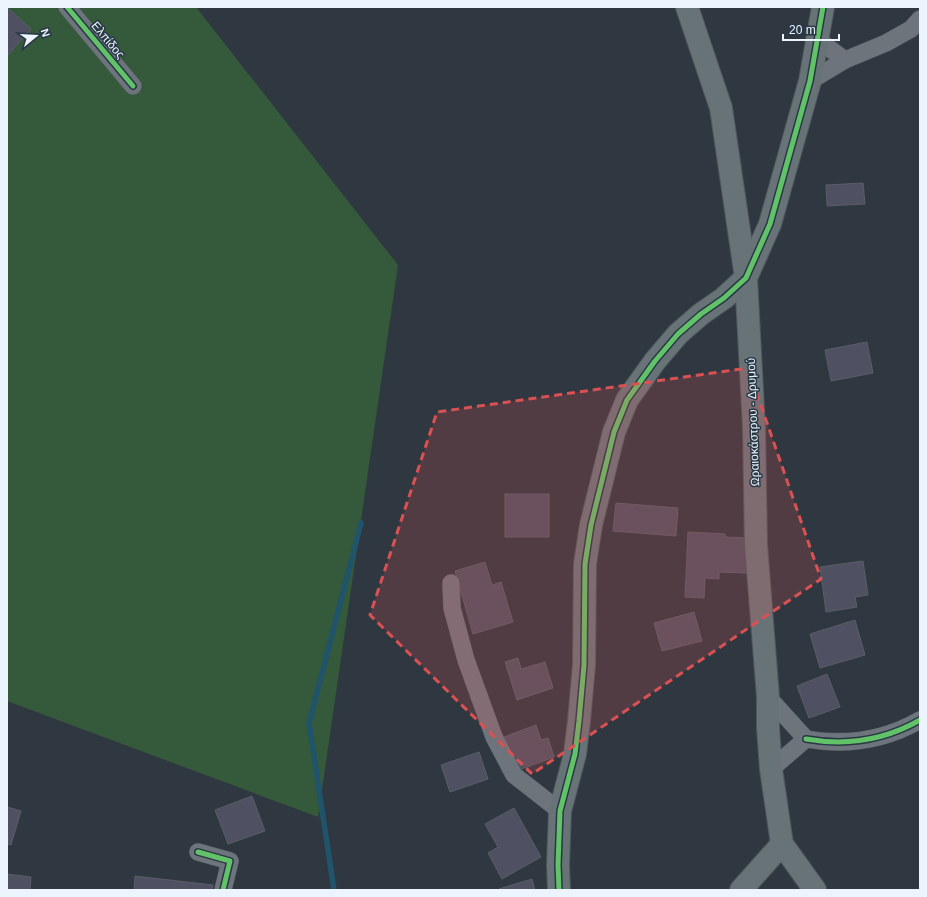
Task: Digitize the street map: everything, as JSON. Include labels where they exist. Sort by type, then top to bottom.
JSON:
[{"type":"main road","name":"Ωραιοκάστρου - Δρυμού","points":[[687,7],[721,108],[746,278],[754,427],[756,545],[768,697],[768,728],[771,769],[782,844]]},
{"type":"main road","points":[[559,890],[558,865],[560,811],[575,754],[584,665],[585,564],[591,525],[614,432],[627,400],[655,361],[678,334],[701,314],[724,298],[746,278],[770,224],[810,81],[823,7]]},
{"type":"main road","points":[[741,890],[782,844],[815,890]]},
{"type":"street","name":"Ελπίδος","points":[[68,7],[133,86]]},
{"type":"street","points":[[810,81],[845,60],[886,43],[910,29],[920,20]]},
{"type":"street","points":[[818,40],[845,60]]},
{"type":"street","points":[[451,583],[452,608],[466,660],[494,736],[514,775],[560,811]]},
{"type":"street","points":[[768,697],[806,739],[824,742],[856,742],[884,735],[920,720]]},
{"type":"street","points":[[771,769],[806,739]]},
{"type":"street","points":[[198,852],[230,861],[223,890]]},
{"type":"highlighted area","points":[[748,368],[821,579],[532,774],[370,615],[437,412]]},
{"type":"green space","points":[[7,7],[196,7],[398,265],[318,817],[7,701]]},
{"type":"building","points":[[7,7],[31,29],[8,55],[7,54]]},
{"type":"building","points":[[863,183],[865,204],[827,206],[826,185]]},
{"type":"building","points":[[867,342],[873,373],[831,381],[825,350]]},
{"type":"building","points":[[505,494],[549,494],[549,537],[505,537]]},
{"type":"building","points":[[616,503],[678,508],[676,536],[613,531]]},
{"type":"building","points":[[688,532],[725,534],[725,537],[748,538],[747,573],[719,572],[719,579],[705,578],[704,598],[685,597]]},
{"type":"building","points":[[863,561],[868,595],[855,597],[857,607],[826,612],[820,567]]},
{"type":"building","points":[[485,562],[492,585],[501,582],[513,622],[473,634],[455,571]]},
{"type":"building","points":[[694,612],[702,641],[662,651],[654,623]]},
{"type":"building","points":[[855,620],[865,655],[820,668],[810,634]]},
{"type":"building","points":[[518,658],[521,669],[545,662],[553,688],[517,700],[505,662]]},
{"type":"building","points":[[827,674],[840,707],[809,718],[797,686]]},
{"type":"building","points":[[536,725],[541,740],[548,738],[554,757],[516,771],[504,737]]},
{"type":"building","points":[[479,752],[488,779],[450,792],[441,765]]},
{"type":"building","points":[[252,796],[265,831],[228,844],[215,810]]},
{"type":"building","points":[[7,807],[21,811],[11,845],[7,844]]},
{"type":"building","points":[[514,808],[541,857],[502,879],[488,853],[498,847],[485,824]]},
{"type":"building","points":[[7,874],[31,877],[30,890],[7,890]]},
{"type":"building","points":[[135,876],[213,885],[212,890],[134,890]]},
{"type":"building","points":[[532,879],[535,890],[499,889]]},
{"type":"waterway","points":[[334,890],[309,723],[361,523]]},
{"type":"cycle path","points":[[67,7],[133,86]]},
{"type":"cycle path","points":[[559,890],[558,865],[560,811],[575,754],[584,665],[585,564],[591,525],[614,432],[627,400],[655,361],[678,334],[701,314],[724,298],[746,278],[770,224],[810,81],[823,7]]},
{"type":"cycle path","points":[[806,739],[836,742],[865,740],[879,737],[907,727],[920,720]]},
{"type":"cycle path","points":[[198,852],[230,861],[223,890]]}]
